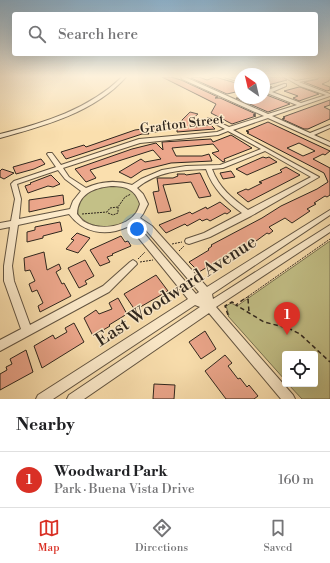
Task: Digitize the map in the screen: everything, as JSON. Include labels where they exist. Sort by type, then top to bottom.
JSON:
[{"type":"street","points":[[0,136],[32,128],[67,115],[101,96]]},
{"type":"street","points":[[222,96],[330,144]]},
{"type":"street","points":[[278,96],[302,105]]},
{"type":"street","name":"Grafton Street","points":[[15,223],[18,199],[14,184],[22,180],[139,141],[161,138],[202,136],[231,130],[328,96]]},
{"type":"street","points":[[189,241],[207,235],[316,177],[210,119]]},
{"type":"street","points":[[309,135],[330,126]]},
{"type":"street","points":[[135,189],[143,180],[164,171],[186,168],[222,167],[266,149]]},
{"type":"street","points":[[50,154],[67,178],[85,191]]},
{"type":"street","points":[[209,168],[212,179],[222,193],[248,214]]},
{"type":"street","points":[[121,184],[135,189],[142,197],[144,204],[139,215],[128,224],[114,229],[95,229],[80,223],[74,214],[75,202],[85,191],[96,186],[121,184]]},
{"type":"street","name":"East Woodward Avenue","points":[[42,399],[207,294],[330,212]]},
{"type":"street","points":[[0,226],[74,214]]},
{"type":"street","points":[[136,218],[149,228],[207,294],[210,307]]},
{"type":"street","points":[[15,223],[8,266],[9,281],[28,332]]},
{"type":"street","points":[[128,224],[140,234],[196,301],[210,307],[289,399]]},
{"type":"street","name":"East Woodward Avenue","points":[[72,399],[330,228]]},
{"type":"street","points":[[0,346],[106,289],[133,264]]},
{"type":"path","points":[[74,214],[107,212],[113,215],[118,213],[118,207],[124,197],[135,189]]},
{"type":"path","points":[[107,212],[110,208],[118,207]]},
{"type":"path","points":[[236,305],[330,239]]},
{"type":"path","points":[[162,244],[189,241]]},
{"type":"path","points":[[175,259],[178,257],[178,252],[189,241]]},
{"type":"path","points":[[133,264],[145,252],[145,247],[149,245]]},
{"type":"path","points":[[133,264],[150,259],[156,261],[161,259]]},
{"type":"path","points":[[248,296],[249,313]]},
{"type":"path","points":[[228,315],[225,306],[232,302],[264,322],[288,328],[300,334],[330,362]]},
{"type":"shaded area","points":[[107,185],[123,186],[134,191],[141,204],[135,216],[122,224],[106,227],[90,224],[83,220],[78,214],[79,202],[86,194]]},
{"type":"shaded area","points":[[330,241],[330,399],[302,399],[291,387],[318,387],[318,351],[282,351],[282,377],[228,316],[226,306],[231,303],[237,306]]},
{"type":"building","points":[[199,96],[215,96],[218,97],[215,98],[220,98],[256,114],[253,115],[256,116],[232,124],[211,113],[216,104]]},
{"type":"building","points":[[270,96],[290,104],[268,112],[250,104],[270,104]]},
{"type":"building","points":[[298,96],[314,96],[299,101],[293,98]]},
{"type":"building","points":[[330,100],[330,105],[324,107],[330,110],[330,119],[308,129],[304,129],[282,119],[285,118],[283,117]]},
{"type":"building","points":[[190,112],[198,114],[192,119],[194,127],[211,125],[215,129],[177,132],[177,126],[183,126],[182,120]]},
{"type":"building","points":[[268,122],[330,151],[325,155],[323,154],[313,159],[330,168],[330,195],[327,197],[325,196],[314,203],[316,204],[307,209],[310,211],[292,223],[285,218],[269,227],[273,231],[269,234],[267,233],[252,244],[219,260],[199,272],[189,262],[209,250],[208,249],[212,246],[211,245],[328,182],[324,173],[247,133],[249,132],[246,131]],"holes":[[[299,143],[315,151],[303,156],[287,148]]]},
{"type":"building","points":[[159,127],[162,131],[142,134],[66,159],[61,152],[84,145],[86,147],[135,130]]},
{"type":"building","points":[[231,135],[252,148],[224,159],[225,161],[223,162],[212,153],[219,151],[213,144],[172,148],[176,156],[202,156],[209,154],[212,161],[171,163],[143,170],[131,178],[119,172],[141,159],[145,162],[161,159],[153,150],[90,170],[96,178],[86,182],[75,169],[132,149],[156,143],[163,150],[162,142],[211,139],[213,142]]},
{"type":"building","points":[[263,157],[269,157],[277,162],[247,175],[236,169]]},
{"type":"building","points":[[41,159],[45,164],[16,174],[13,167]]},
{"type":"building","points":[[286,167],[300,175],[248,202],[237,193],[246,189],[248,190],[262,183],[259,182],[282,172],[280,170]]},
{"type":"building","points":[[2,169],[14,173],[4,179],[0,177],[0,171]]},
{"type":"building","points":[[231,171],[235,177],[223,179],[220,173]]},
{"type":"building","points":[[200,173],[211,196],[199,198],[191,182],[163,185],[171,211],[158,213],[153,192],[159,191],[157,178],[173,178],[178,176],[177,174],[186,175]]},
{"type":"building","points":[[51,175],[60,184],[53,187],[48,186],[28,193],[25,186]]},
{"type":"building","points":[[63,195],[64,204],[29,212],[29,200]]},
{"type":"building","points":[[220,202],[231,211],[210,221],[207,219],[202,221],[200,219],[187,226],[185,224],[166,233],[159,225],[190,212],[192,214],[206,207],[207,209]]},
{"type":"building","points":[[60,222],[62,231],[27,242],[27,232],[35,230],[35,227]]},
{"type":"building","points":[[77,233],[90,238],[78,253],[66,249],[74,240],[71,239]]},
{"type":"building","points":[[121,236],[125,242],[128,241],[131,246],[107,257],[110,262],[100,266],[90,250]]},
{"type":"building","points":[[44,252],[47,270],[59,264],[61,269],[56,272],[62,284],[64,283],[71,296],[40,312],[38,306],[43,303],[37,290],[32,292],[29,284],[35,281],[30,270],[25,271],[24,258]]},
{"type":"building","points":[[85,260],[94,276],[85,281],[87,284],[79,288],[68,268]]},
{"type":"building","points":[[156,275],[168,291],[135,310],[124,294]]},
{"type":"building","points":[[118,298],[127,314],[93,336],[84,318],[96,310],[99,314],[112,309],[109,303]]},
{"type":"building","points":[[74,323],[84,342],[42,368],[34,346],[53,335],[55,339],[67,332],[65,328]]},
{"type":"building","points":[[205,331],[216,349],[201,359],[189,342]]},
{"type":"building","points":[[26,350],[33,372],[0,390],[0,374],[7,370],[6,367],[12,364],[10,359]]},
{"type":"building","points":[[225,355],[232,363],[228,366],[238,379],[240,378],[247,387],[249,385],[258,396],[254,399],[226,399],[205,371]]},
{"type":"building","points":[[154,384],[175,385],[174,399],[153,399]]},
{"type":"place","name":"Woodward Park","points":[[287,335]]}]
